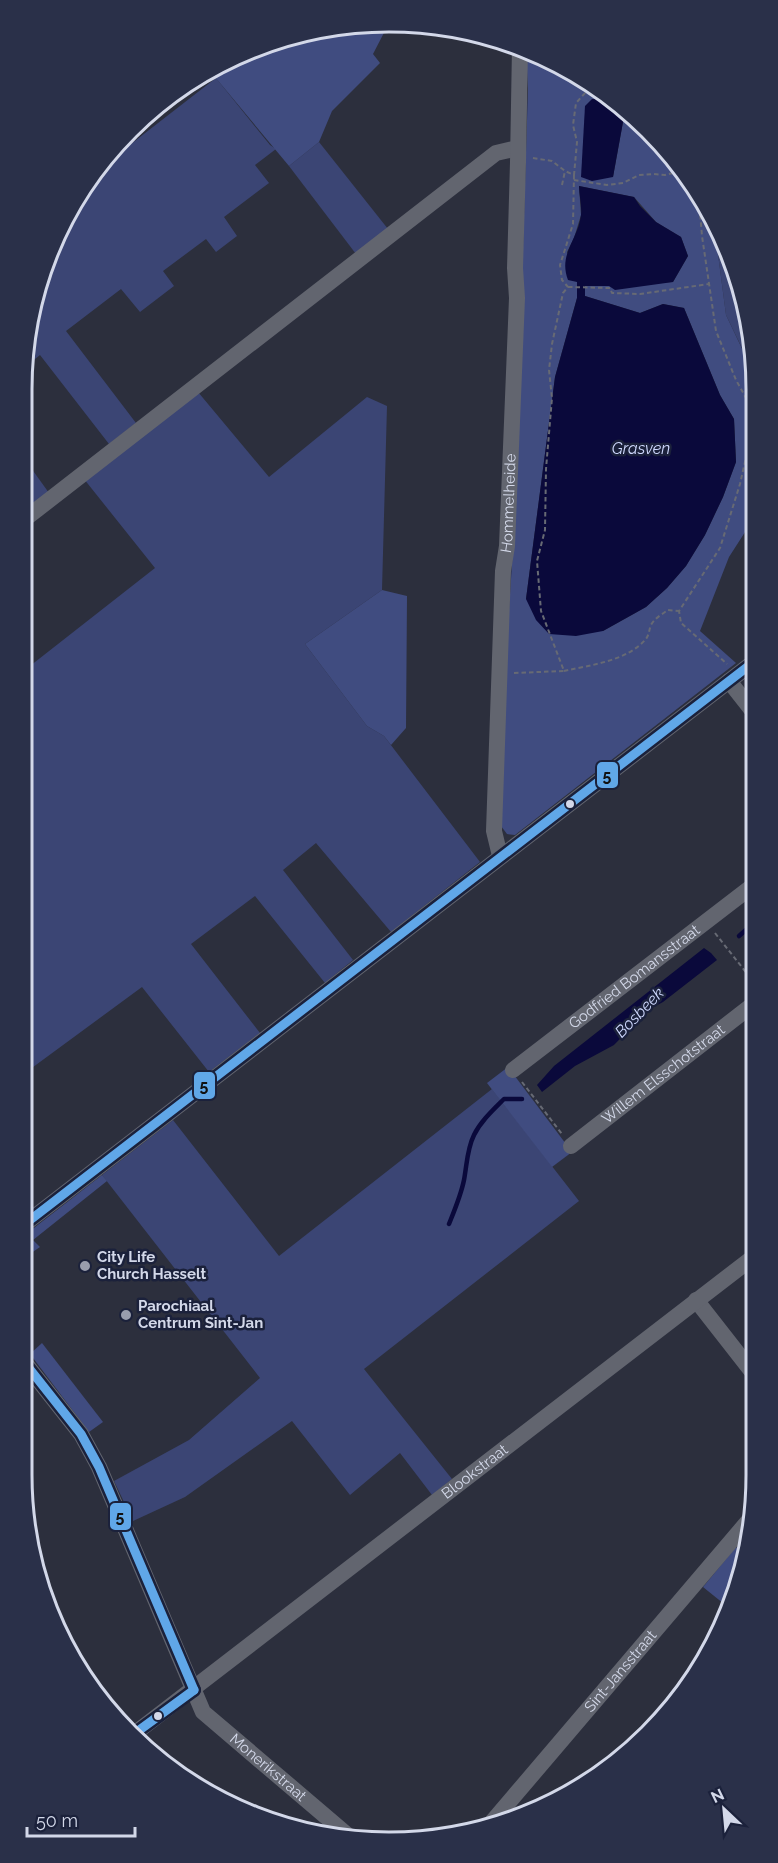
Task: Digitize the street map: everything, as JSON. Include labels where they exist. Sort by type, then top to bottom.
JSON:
[{"type":"street","name":"Hommelheide","points":[[500,856],[494,831],[503,571],[507,546],[517,298],[515,268],[520,56]]},
{"type":"street","points":[[32,513],[496,153],[518,155]]},
{"type":"street","points":[[32,1218],[746,668]]},
{"type":"street","points":[[733,677],[746,699]]},
{"type":"street","name":"Godfried Bomansstraat","points":[[513,1070],[746,891]]},
{"type":"street","name":"Willem Elsschotstraat","points":[[571,1146],[746,1010]]},
{"type":"street","name":"Blookstraat","points":[[139,1730],[746,1262]]},
{"type":"street","points":[[696,1300],[746,1364]]},
{"type":"street","name":"Monerikstraat","points":[[32,1372],[81,1434],[99,1467],[203,1712],[339,1828]]},
{"type":"street","name":"Sint-Jansstraat","points":[[498,1815],[742,1528]]},
{"type":"path","points":[[588,92],[576,103],[573,125],[577,142],[573,224],[560,266],[562,280],[568,287],[610,288],[612,293],[640,294],[709,284]]},
{"type":"path","points":[[518,155],[552,161],[574,175]]},
{"type":"path","points":[[562,185],[565,171]]},
{"type":"path","points":[[575,180],[607,185],[623,183],[639,175],[674,173]]},
{"type":"path","points":[[700,212],[716,331],[746,398]]},
{"type":"path","points":[[564,671],[541,610],[537,561],[545,530],[546,470],[552,398],[550,361],[563,293],[568,287]]},
{"type":"path","points":[[733,677],[681,623],[678,611],[720,548],[746,458]]},
{"type":"path","points":[[500,674],[564,671],[612,660],[648,638],[651,624],[658,616],[668,610],[678,611]]},
{"type":"path","points":[[707,921],[746,972]]},
{"type":"path","points":[[513,1070],[571,1146]]},
{"type":"shaded area","points":[[384,32],[373,54],[380,63],[332,111],[319,142],[289,166],[215,77],[274,50],[296,44],[319,38]]},
{"type":"shaded area","points":[[526,59],[568,79],[598,99],[592,99],[613,177],[624,119],[673,171],[710,231],[717,248],[726,315],[744,354],[746,366],[746,531],[729,557],[700,631],[736,663],[515,835],[507,834],[501,826],[508,625],[514,533],[528,89]],"holes":[[[579,186],[634,197],[656,222],[681,237],[688,256],[673,282],[585,286],[585,296],[640,313],[663,304],[684,308],[720,395],[734,419],[736,462],[705,535],[686,566],[646,607],[603,631],[526,599],[555,377],[577,298],[577,282],[567,252],[581,215]]]},
{"type":"shaded area","points":[[216,78],[270,145],[276,149],[255,165],[269,183],[224,217],[237,236],[216,252],[206,239],[163,271],[174,286],[140,312],[121,289],[66,331],[136,423],[109,444],[40,355],[33,361],[38,319],[44,296],[50,274],[68,231],[105,171],[130,143],[131,144]]},
{"type":"shaded area","points":[[319,142],[388,229],[356,254],[289,166]]},
{"type":"shaded area","points":[[717,248],[728,274],[740,319],[744,353],[726,315]]},
{"type":"shaded area","points":[[198,392],[269,477],[367,397],[387,406],[382,590],[305,644],[367,726],[384,736],[480,862],[391,932],[316,843],[283,870],[353,960],[325,983],[255,896],[191,944],[260,1033],[209,1072],[142,987],[32,1068],[32,664],[155,568],[84,479]]},
{"type":"shaded area","points":[[32,469],[49,493],[32,506]]},
{"type":"shaded area","points":[[382,590],[407,596],[406,728],[391,745],[384,736],[367,726],[305,644]]},
{"type":"shaded area","points":[[508,1067],[572,1152],[552,1167],[487,1083]]},
{"type":"shaded area","points":[[492,1089],[579,1201],[364,1369],[452,1479],[432,1495],[400,1453],[350,1495],[292,1421],[185,1497],[133,1521],[114,1481],[189,1440],[260,1378],[102,1175],[173,1120],[279,1256]]},
{"type":"shaded area","points":[[102,1175],[107,1181],[33,1240],[40,1247],[32,1252],[32,1229]]},
{"type":"shaded area","points":[[42,1343],[103,1422],[89,1432],[32,1357],[32,1352]]},
{"type":"shaded area","points":[[736,1547],[739,1550],[722,1603],[703,1587]]},
{"type":"water","points":[[592,99],[598,99],[624,119],[613,177],[592,181],[581,177],[585,106]]},
{"type":"water","name":"Grasven","points":[[579,186],[634,197],[656,222],[681,237],[688,256],[673,282],[615,290],[609,286],[585,286],[585,296],[640,313],[663,304],[684,308],[720,395],[734,419],[736,462],[705,535],[686,566],[667,588],[646,607],[603,631],[576,636],[549,634],[536,620],[526,599],[555,377],[577,298],[577,282],[568,280],[565,262],[581,215]]},
{"type":"water","points":[[704,948],[717,960],[663,1002],[648,1010],[614,1045],[575,1066],[542,1092],[537,1085],[554,1066]]},
{"type":"waterway","name":"Bosbeek","points":[[739,936],[746,930]]},
{"type":"waterway","name":"Bosbeek","points":[[449,1224],[461,1191],[467,1157],[474,1135],[504,1099],[522,1099]]},
{"type":"transit line","name":"5","points":[[32,1219],[746,668]]},
{"type":"transit line","name":"5","points":[[32,1372],[81,1434],[99,1467],[194,1690]]},
{"type":"transit line","name":"5","points":[[139,1730],[194,1690]]},
{"type":"place","name":"City Life Church Hasselt","points":[[85,1266]]},
{"type":"place","name":"Parochiaal Centrum Sint-Jan","points":[[126,1315]]}]
